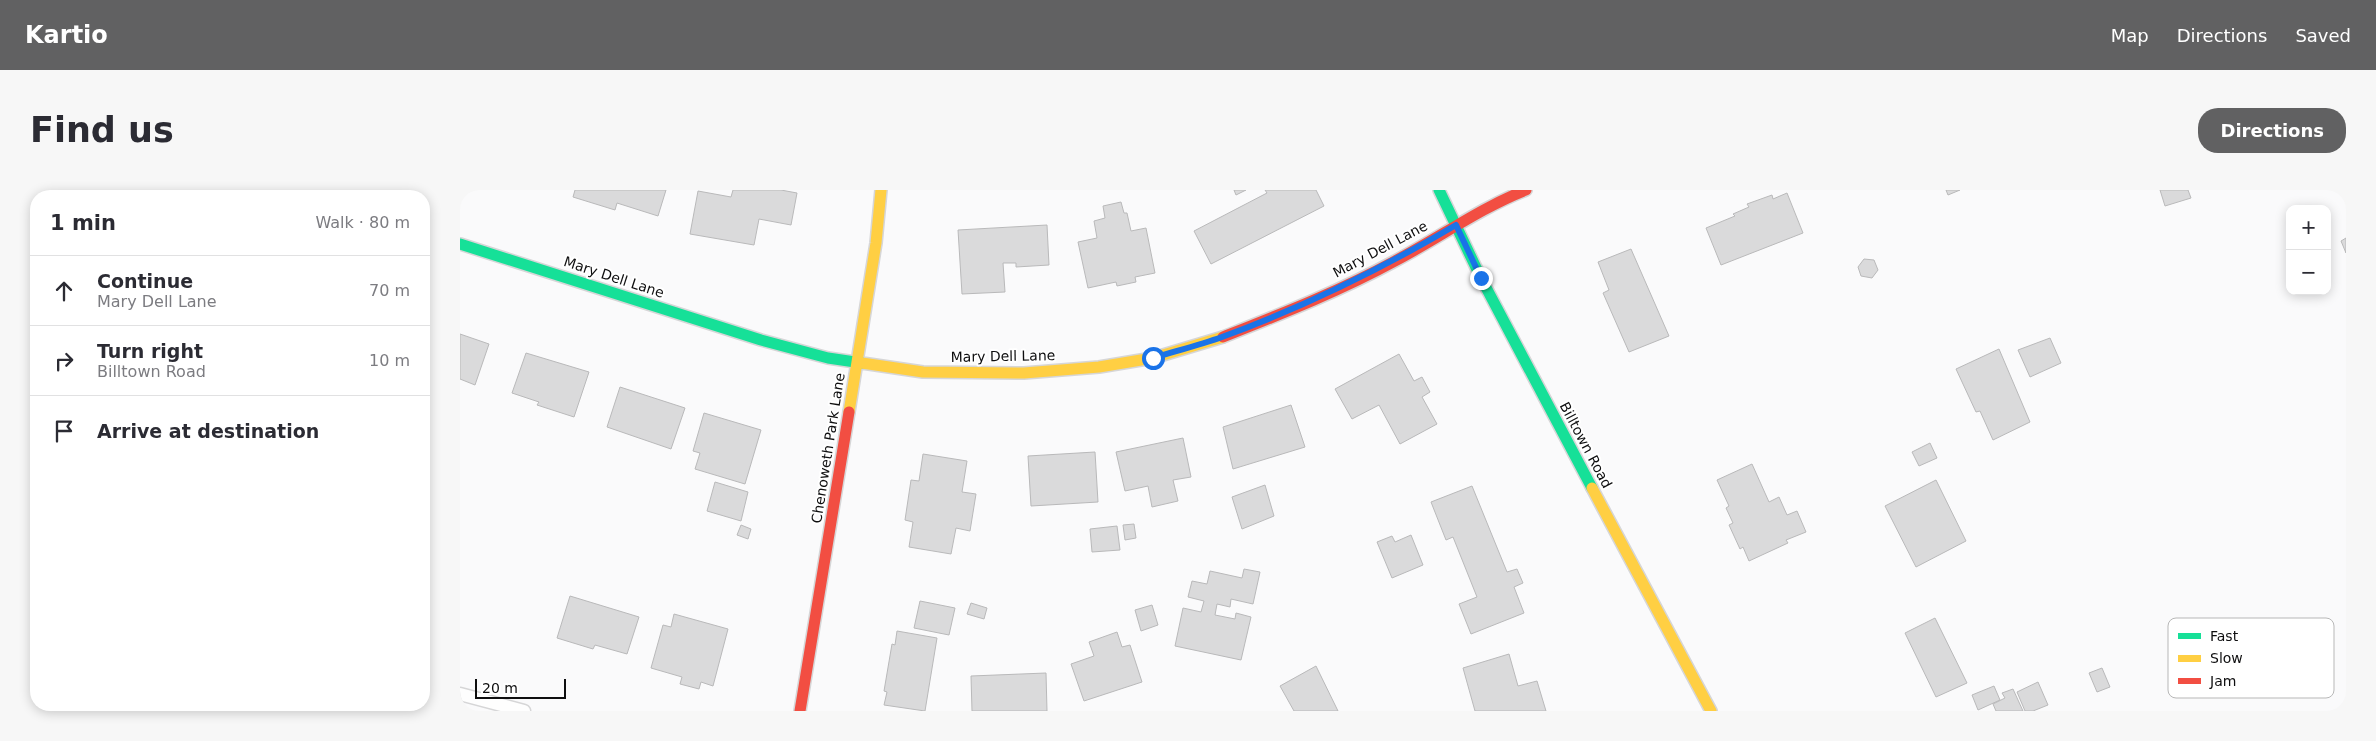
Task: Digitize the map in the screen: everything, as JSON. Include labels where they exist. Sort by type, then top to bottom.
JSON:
[{"type":"street","name":"Chenoweth Park Lane","points":[[800,711],[876,243],[881,190]]},
{"type":"street","name":"Billtown Road","points":[[1439,190],[1481,278],[1711,711]]},
{"type":"street","name":"Mary Dell Lane","points":[[460,244],[761,340],[828,358],[923,372],[1024,374],[1099,368],[1153,358],[1221,338],[1310,302],[1394,262],[1505,198],[1526,190]]},
{"type":"lane","points":[[460,694],[524,711]]},
{"type":"building","points":[[575,190],[666,190],[658,216],[617,203],[615,210],[573,197]]},
{"type":"building","points":[[733,190],[781,190],[797,193],[791,225],[759,219],[754,245],[690,234],[698,191],[731,197]]},
{"type":"building","points":[[1234,190],[1246,190],[1236,195]]},
{"type":"building","points":[[1265,190],[1316,190],[1324,206],[1211,264],[1194,231],[1267,193]]},
{"type":"building","points":[[1946,190],[1960,190],[1948,195]]},
{"type":"building","points":[[2160,190],[2188,190],[2191,198],[2165,206]]},
{"type":"building","points":[[1787,193],[1803,233],[1721,265],[1706,228],[1735,216],[1733,214],[1749,207],[1747,204],[1772,195],[1773,199]]},
{"type":"building","points":[[1121,202],[1124,213],[1127,213],[1131,231],[1146,228],[1155,273],[1135,277],[1136,282],[1117,286],[1116,282],[1088,288],[1078,242],[1097,238],[1094,221],[1105,218],[1103,206]]},
{"type":"building","points":[[1047,225],[1049,265],[1016,267],[1016,263],[1003,263],[1005,292],[962,294],[958,230]]},
{"type":"building","points":[[2346,238],[2346,253],[2341,241]]},
{"type":"building","points":[[1631,249],[1669,336],[1629,352],[1603,293],[1609,290],[1598,262]]},
{"type":"building","points":[[1864,259],[1874,260],[1878,270],[1872,278],[1861,276],[1858,267]]},
{"type":"building","points":[[460,334],[489,344],[475,385],[460,379]]},
{"type":"building","points":[[2050,338],[2061,363],[2030,377],[2018,350]]},
{"type":"building","points":[[1999,349],[2030,422],[1993,440],[1980,411],[1976,412],[1956,369]]},
{"type":"building","points":[[526,353],[589,372],[574,417],[537,405],[539,402],[512,393]]},
{"type":"building","points":[[1399,354],[1414,381],[1422,377],[1430,392],[1422,397],[1437,424],[1400,444],[1379,405],[1352,419],[1335,389]]},
{"type":"building","points":[[620,387],[685,408],[671,449],[607,427]]},
{"type":"building","points":[[1291,405],[1305,447],[1233,469],[1223,427]]},
{"type":"building","points":[[704,413],[761,430],[745,484],[695,469],[700,453],[693,451]]},
{"type":"building","points":[[1183,438],[1191,477],[1173,480],[1178,501],[1152,507],[1148,486],[1125,491],[1116,452]]},
{"type":"building","points":[[1930,443],[1937,458],[1919,466],[1912,452]]},
{"type":"building","points":[[1095,452],[1098,502],[1031,506],[1028,456]]},
{"type":"building","points":[[923,454],[967,461],[962,492],[976,494],[970,531],[956,528],[951,554],[909,547],[913,522],[905,520],[911,480],[919,481]]},
{"type":"building","points":[[1752,464],[1769,502],[1779,497],[1787,515],[1797,511],[1806,532],[1786,540],[1788,543],[1749,561],[1743,547],[1740,549],[1729,525],[1733,523],[1726,508],[1729,506],[1717,480]]},
{"type":"building","points":[[1936,480],[1966,541],[1916,567],[1885,506]]},
{"type":"building","points":[[715,482],[748,492],[741,521],[707,511]]},
{"type":"building","points":[[1265,485],[1274,516],[1242,529],[1232,497]]},
{"type":"building","points":[[1472,486],[1507,572],[1517,569],[1523,583],[1514,587],[1524,613],[1471,634],[1459,604],[1477,597],[1453,537],[1446,540],[1431,502]]},
{"type":"building","points":[[1134,524],[1136,538],[1125,540],[1123,525]]},
{"type":"building","points":[[741,525],[751,529],[748,539],[737,535]]},
{"type":"building","points":[[1117,526],[1120,550],[1092,552],[1090,529]]},
{"type":"building","points":[[1411,535],[1423,565],[1392,578],[1377,542],[1392,536],[1395,542]]},
{"type":"building","points":[[1244,569],[1260,572],[1253,604],[1231,599],[1230,607],[1217,604],[1215,615],[1235,619],[1236,613],[1251,617],[1241,660],[1175,646],[1183,608],[1201,612],[1204,601],[1188,597],[1192,581],[1207,584],[1210,571],[1242,578]]},
{"type":"building","points":[[570,596],[639,617],[627,654],[595,645],[593,649],[557,638]]},
{"type":"building","points":[[920,601],[955,608],[949,635],[914,628]]},
{"type":"building","points":[[971,603],[987,608],[984,619],[967,614]]},
{"type":"building","points":[[1152,605],[1158,625],[1141,631],[1135,610]]},
{"type":"building","points":[[674,614],[728,629],[713,686],[701,682],[699,689],[680,684],[682,677],[651,668],[663,625],[671,627]]},
{"type":"building","points":[[1935,618],[1967,683],[1936,697],[1905,633]]},
{"type":"building","points":[[897,631],[937,638],[925,711],[884,705],[887,692],[884,691],[892,644],[895,645]]},
{"type":"building","points":[[1117,632],[1122,647],[1130,645],[1142,682],[1084,701],[1071,664],[1094,656],[1089,642]]},
{"type":"building","points":[[1509,654],[1518,686],[1537,681],[1546,711],[1475,711],[1463,668]]},
{"type":"building","points":[[1316,666],[1338,711],[1294,711],[1280,686]]},
{"type":"building","points":[[2102,668],[2110,687],[2097,692],[2089,673]]},
{"type":"building","points":[[1046,673],[1047,711],[972,711],[971,676]]},
{"type":"building","points":[[2038,682],[2048,705],[2033,711],[2025,711],[2017,692]]},
{"type":"building","points":[[1994,686],[2000,700],[1978,710],[1972,695]]},
{"type":"building","points":[[2013,689],[2023,711],[1996,711],[1993,704],[2005,698],[2002,693]]},
{"type":"traffic: fast","points":[[1439,190],[1481,278],[1592,488]]},
{"type":"traffic: fast","points":[[460,244],[761,340],[828,358],[862,363]]},
{"type":"traffic: slow","points":[[849,412],[876,243],[881,190]]},
{"type":"traffic: slow","points":[[862,363],[923,372],[1024,373],[1099,367],[1153,358],[1223,337]]},
{"type":"traffic: slow","points":[[1592,488],[1711,711]]},
{"type":"traffic: jam","points":[[1223,337],[1310,302],[1374,272],[1492,205],[1526,190]]},
{"type":"traffic: jam","points":[[800,711],[849,412]]},
{"type":"route","points":[[1153,358],[1221,338],[1310,302],[1394,262],[1456,225],[1481,278]]}]
